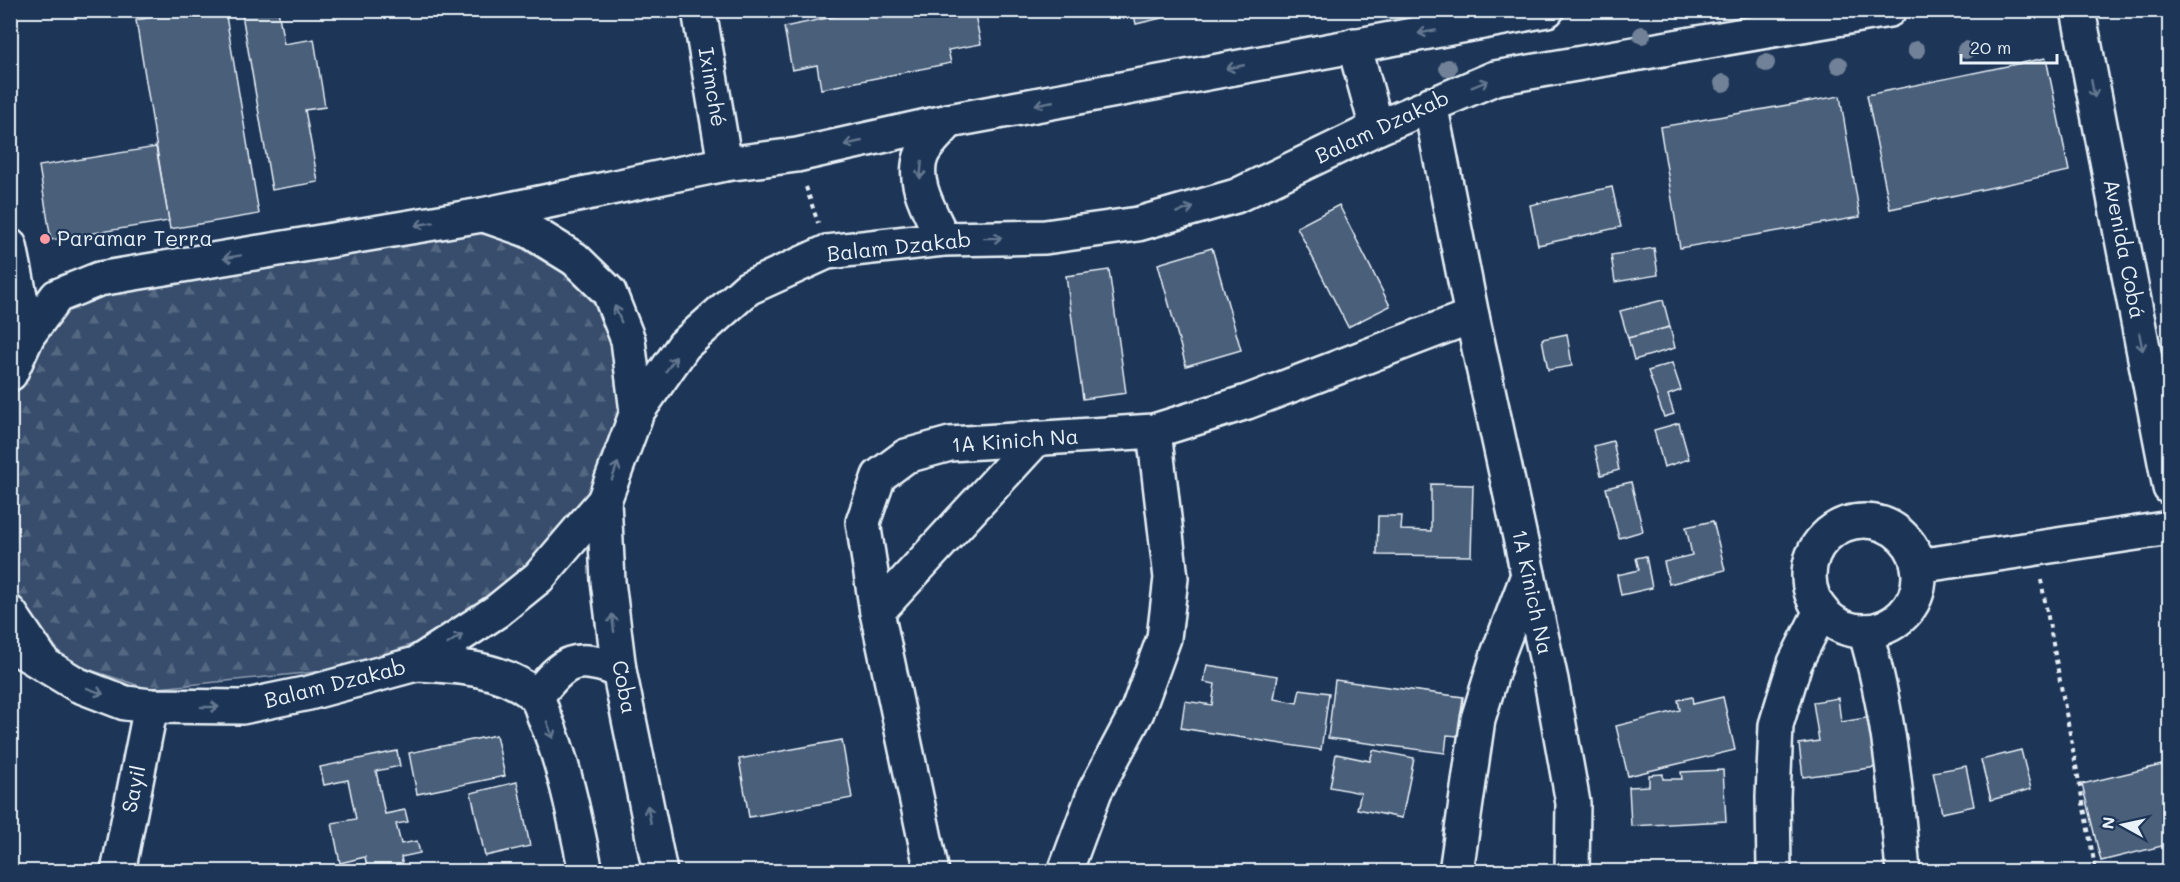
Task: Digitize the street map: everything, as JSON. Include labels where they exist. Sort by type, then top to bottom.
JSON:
[{"type":"street","name":"Iximché","points":[[699,10],[725,164]]},
{"type":"street","points":[[10,374],[28,335],[57,296],[99,279],[482,215],[725,164],[797,155],[949,121],[1547,10]]},
{"type":"street","name":"Balam Dzakab","points":[[10,644],[78,685],[125,703],[151,706],[242,707],[309,693],[416,664],[497,611],[539,578],[604,501],[637,412],[684,345],[748,288],[826,252],[943,239],[1045,237],[1138,224],[1236,196],[1377,128],[1495,78],[1888,10]]},
{"type":"street","name":"Avenida Cobá","points":[[2078,10],[2169,488]]},
{"type":"street","points":[[1354,45],[1377,128]]},
{"type":"street","name":"1A Kinich Na","points":[[1430,104],[1472,316],[1551,680],[1573,803],[1572,872]]},
{"type":"street","points":[[943,239],[924,198],[918,174],[922,154],[949,121]]},
{"type":"street","points":[[482,215],[530,231],[574,259],[609,292],[628,340],[637,412]]},
{"type":"street","points":[[10,246],[28,335]]},
{"type":"street","name":"1A Kinich Na","points":[[933,872],[877,612],[863,522],[879,476],[906,456],[950,444],[1154,431],[1247,402],[1472,316]]},
{"type":"street","points":[[1065,872],[1095,791],[1137,711],[1164,638],[1171,578],[1154,431]]},
{"type":"street","points":[[877,612],[1037,438]]},
{"type":"street","name":"Coba","points":[[604,501],[608,581],[619,670],[660,872]]},
{"type":"street","points":[[1863,521],[1878,523],[1892,529],[1913,551],[1918,566],[1919,579],[1911,606],[1891,625],[1864,632],[1841,626],[1830,620],[1821,611],[1810,583],[1810,567],[1815,552],[1834,530],[1848,523],[1863,521]]},
{"type":"street","points":[[1918,566],[2169,528]]},
{"type":"street","points":[[1456,872],[1478,719],[1498,654],[1528,575]]},
{"type":"street","points":[[1774,872],[1773,797],[1776,725],[1795,663],[1821,611]]},
{"type":"street","points":[[10,613],[44,663]]},
{"type":"street","points":[[1864,632],[1876,669],[1894,770],[1903,872]]},
{"type":"street","points":[[536,696],[554,673],[573,662],[594,661],[619,670]]},
{"type":"street","points":[[416,664],[466,666],[512,681],[536,696],[551,733],[569,792],[586,872]]},
{"type":"street","name":"Sayil","points":[[118,872],[151,706]]},
{"type":"path","points":[[797,155],[826,252]]},
{"type":"path","points":[[2035,548],[2096,872]]},
{"type":"green space","points":[[483,225],[603,297],[627,406],[594,501],[524,567],[464,618],[413,644],[344,669],[149,689],[66,662],[15,590],[10,573],[10,395],[24,366],[66,301]]},
{"type":"building","points":[[194,10],[225,10],[259,214],[170,229],[136,20]]},
{"type":"building","points":[[260,10],[278,10],[284,44],[314,39],[325,107],[305,110],[318,182],[272,190],[242,14]]},
{"type":"building","points":[[866,10],[974,10],[981,44],[948,50],[951,63],[821,89],[817,65],[792,70],[784,27]]},
{"type":"building","points":[[1133,10],[1195,10],[1136,24]]},
{"type":"building","points":[[2046,58],[2069,171],[1890,209],[1867,95]]},
{"type":"building","points":[[1840,96],[1860,217],[1680,248],[1660,127]]},
{"type":"building","points":[[156,147],[169,221],[51,240],[39,166]]},
{"type":"building","points":[[1612,187],[1621,227],[1538,245],[1530,205]]},
{"type":"building","points":[[1339,205],[1390,306],[1348,327],[1297,227]]},
{"type":"building","points":[[1212,248],[1241,350],[1186,366],[1158,264]]},
{"type":"building","points":[[1654,248],[1658,275],[1615,282],[1611,255]]},
{"type":"building","points":[[1109,270],[1126,393],[1083,399],[1066,276]]},
{"type":"building","points":[[1663,300],[1670,327],[1628,338],[1620,311]]},
{"type":"building","points":[[1670,327],[1675,348],[1634,360],[1628,338]]},
{"type":"building","points":[[1567,334],[1572,366],[1548,370],[1542,339]]},
{"type":"building","points":[[1672,363],[1681,390],[1668,395],[1674,414],[1664,417],[1648,371]]},
{"type":"building","points":[[1679,423],[1689,459],[1664,467],[1654,430]]},
{"type":"building","points":[[1613,441],[1619,470],[1601,475],[1594,446]]},
{"type":"building","points":[[1631,482],[1643,531],[1619,538],[1606,488]]},
{"type":"building","points":[[1431,484],[1473,485],[1471,556],[1377,555],[1378,516],[1402,516],[1401,530],[1431,531]]},
{"type":"building","points":[[1713,521],[1725,570],[1669,584],[1664,562],[1692,555],[1686,527]]},
{"type":"building","points":[[1646,556],[1652,588],[1621,595],[1617,575],[1639,570],[1636,558]]},
{"type":"building","points":[[1207,665],[1278,676],[1274,699],[1297,703],[1300,689],[1329,693],[1321,750],[1181,728],[1185,701],[1212,705],[1215,684],[1204,682]]},
{"type":"building","points":[[1335,680],[1463,697],[1458,736],[1447,735],[1445,753],[1328,738]]},
{"type":"building","points":[[1692,697],[1693,704],[1723,697],[1735,750],[1628,776],[1616,726],[1680,710],[1678,700]]},
{"type":"building","points":[[1838,698],[1841,722],[1878,716],[1885,766],[1803,777],[1799,744],[1819,741],[1813,702]]},
{"type":"building","points":[[496,735],[505,776],[417,794],[409,753]]},
{"type":"building","points":[[842,740],[852,798],[749,817],[739,759]]},
{"type":"building","points":[[1373,750],[1414,758],[1402,818],[1357,809],[1361,793],[1330,787],[1336,754],[1370,761]]},
{"type":"building","points":[[2021,750],[2031,789],[1991,800],[1981,760]]},
{"type":"building","points":[[397,751],[400,766],[376,771],[385,814],[405,810],[408,822],[396,824],[401,844],[417,841],[420,853],[401,857],[404,872],[368,872],[365,857],[340,863],[332,823],[356,819],[348,780],[324,785],[320,767]]},
{"type":"building","points":[[2162,765],[2170,796],[2170,844],[2101,861],[2082,784]]},
{"type":"building","points":[[1966,766],[1974,806],[1942,813],[1933,772]]},
{"type":"building","points":[[1723,770],[1726,821],[1631,826],[1629,787],[1649,786],[1649,775],[1663,774],[1663,779],[1682,779],[1681,772]]},
{"type":"building","points":[[517,782],[530,846],[485,856],[471,793]]},
{"type":"building","points":[[539,865],[540,872],[504,872]]},
{"type":"place","name":"Paramar Terra","points":[[45,239]]}]
